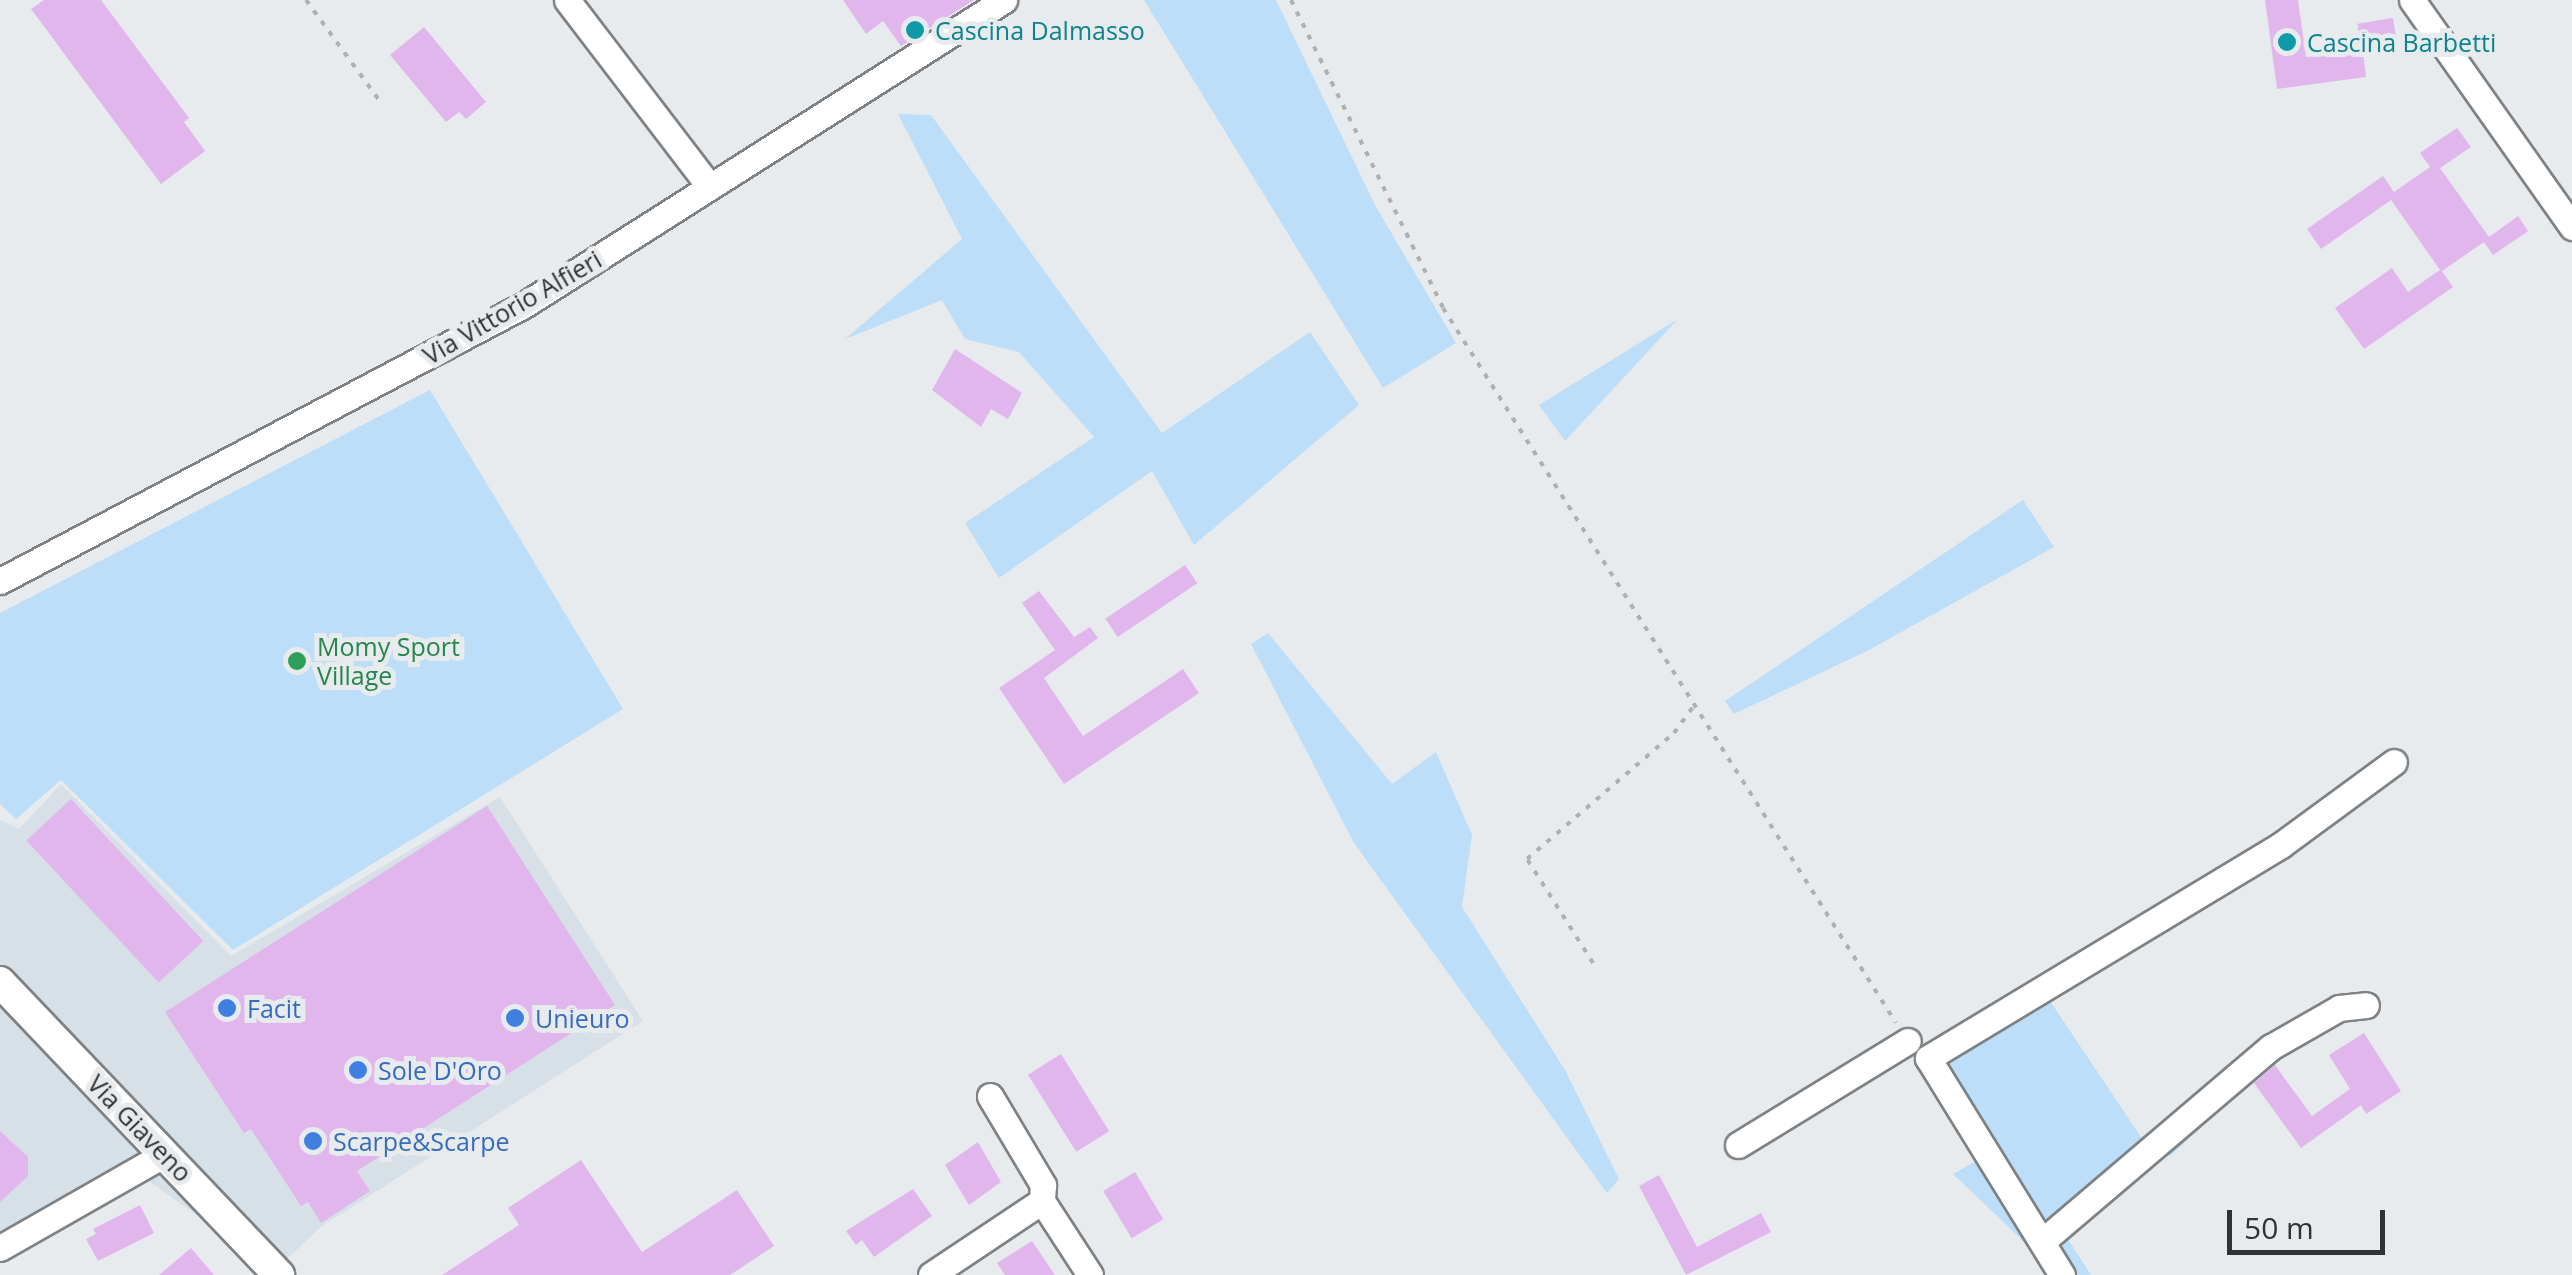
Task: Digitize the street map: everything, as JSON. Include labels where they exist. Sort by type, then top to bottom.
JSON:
[{"type":"main road","name":"Via Giaveno","points":[[0,982],[280,1275]]},
{"type":"street","points":[[567,0],[710,187]]},
{"type":"street","name":"Via Vittorio Alfieri","points":[[0,581],[524,305],[1004,0]]},
{"type":"street","points":[[2412,0],[2572,227]]},
{"type":"street","points":[[2062,1275],[2044,1240],[1928,1058],[2281,846],[2394,762]]},
{"type":"street","points":[[2044,1240],[2271,1047],[2339,1008],[2366,1005]]},
{"type":"street","points":[[1738,1145],[1908,1041]]},
{"type":"street","points":[[990,1096],[1043,1185],[1042,1201],[1090,1275]]},
{"type":"street","points":[[0,1248],[165,1154]]},
{"type":"street","points":[[931,1275],[1042,1201]]},
{"type":"path","points":[[306,0],[379,100]]},
{"type":"path","points":[[1291,0],[1443,308],[1908,1041]]},
{"type":"path","points":[[1593,963],[1527,859],[1674,733],[1694,706]]},
{"type":"shaded area","points":[[1144,0],[1276,0],[1375,205],[1456,343],[1383,388]]},
{"type":"shaded area","points":[[898,114],[931,115],[1162,433],[1310,332],[1359,405],[1194,545],[1152,471],[999,578],[965,523],[1094,437],[1019,352],[965,339],[942,300],[845,339],[962,239]]},
{"type":"shaded area","points":[[1678,319],[1565,441],[1539,405]]},
{"type":"shaded area","name":"Momy Sport Village","points":[[430,390],[623,709],[233,950],[61,780],[16,819],[0,804],[0,613]]},
{"type":"shaded area","points":[[2023,500],[2054,547],[1869,650],[1734,714],[1725,701]]},
{"type":"shaded area","points":[[1268,633],[1392,784],[1436,752],[1472,835],[1462,907],[1565,1070],[1619,1179],[1607,1193],[1354,843],[1251,644]]},
{"type":"shaded area","points":[[61,784],[231,956],[500,797],[643,1021],[322,1226],[275,1270],[147,1180],[0,1249],[0,820],[19,829]]},
{"type":"shaded area","points":[[2050,1001],[2141,1137],[2244,1087],[2170,1156],[2137,1154],[2059,1225],[2091,1275],[2059,1275],[1953,1174],[1979,1159],[1946,1071],[1950,1054]]},
{"type":"building","points":[[44,0],[101,0],[189,118],[184,122],[205,151],[161,184],[31,9]]},
{"type":"building","name":"Cascina Dalmasso","points":[[843,0],[974,0],[901,46],[883,21],[866,34]]},
{"type":"building","name":"Cascina Barbetti","points":[[2265,0],[2298,0],[2306,57],[2363,53],[2366,77],[2277,89]]},
{"type":"building","points":[[2393,18],[2396,38],[2361,43],[2357,24]]},
{"type":"building","points":[[424,27],[486,102],[466,119],[459,112],[446,122],[390,55]]},
{"type":"building","points":[[2457,128],[2471,147],[2440,168],[2489,237],[2518,216],[2528,231],[2493,255],[2484,242],[2442,271],[2453,287],[2364,349],[2335,308],[2392,268],[2408,292],[2440,270],[2391,200],[2321,249],[2307,229],[2383,176],[2394,192],[2430,167],[2420,153]]},
{"type":"building","points":[[955,349],[1022,393],[1008,419],[991,409],[981,427],[932,390]]},
{"type":"building","points":[[1185,565],[1197,583],[1118,637],[1105,619]]},
{"type":"building","points":[[1039,591],[1074,637],[1090,627],[1098,638],[1044,678],[1083,736],[1183,669],[1199,693],[1064,784],[999,688],[1055,650],[1022,603]]},
{"type":"building","points":[[71,799],[203,941],[159,982],[26,841]]},
{"type":"building","name":"Sole D'Oro","points":[[487,806],[615,1005],[357,1171],[370,1191],[321,1223],[308,1202],[301,1206],[251,1129],[244,1133],[165,1012]]},
{"type":"building","points":[[2364,1033],[2401,1091],[2366,1114],[2361,1105],[2301,1148],[2254,1083],[2275,1065],[2312,1116],[2350,1089],[2329,1055]]},
{"type":"building","points":[[1061,1054],[1109,1131],[1076,1152],[1028,1075]]},
{"type":"building","points":[[0,1131],[28,1157],[28,1176],[0,1202]]},
{"type":"building","points":[[978,1142],[1001,1182],[969,1205],[945,1165]]},
{"type":"building","points":[[581,1160],[642,1252],[737,1190],[774,1246],[730,1275],[442,1275],[519,1225],[508,1208]]},
{"type":"building","points":[[1135,1172],[1163,1219],[1132,1238],[1103,1191]]},
{"type":"building","points":[[1659,1175],[1697,1247],[1761,1213],[1771,1232],[1686,1275],[1639,1186]]},
{"type":"building","points":[[913,1189],[932,1216],[874,1257],[862,1240],[856,1245],[846,1231]]},
{"type":"building","points":[[140,1205],[154,1233],[98,1261],[86,1239],[96,1234],[93,1229]]},
{"type":"building","points":[[1032,1241],[1055,1275],[1005,1275],[997,1263]]},
{"type":"building","points":[[191,1248],[214,1275],[159,1275]]},
{"type":"place","name":"Cascina Dalmasso","points":[[915,30]]},
{"type":"place","name":"Cascina Barbetti","points":[[2287,42]]},
{"type":"place","name":"Momy Sport Village","points":[[297,661]]},
{"type":"place","name":"Facit","points":[[227,1008]]},
{"type":"place","name":"Unieuro","points":[[515,1018]]},
{"type":"place","name":"Sole D'Oro","points":[[358,1070]]},
{"type":"place","name":"Scarpe&Scarpe","points":[[313,1141]]}]
